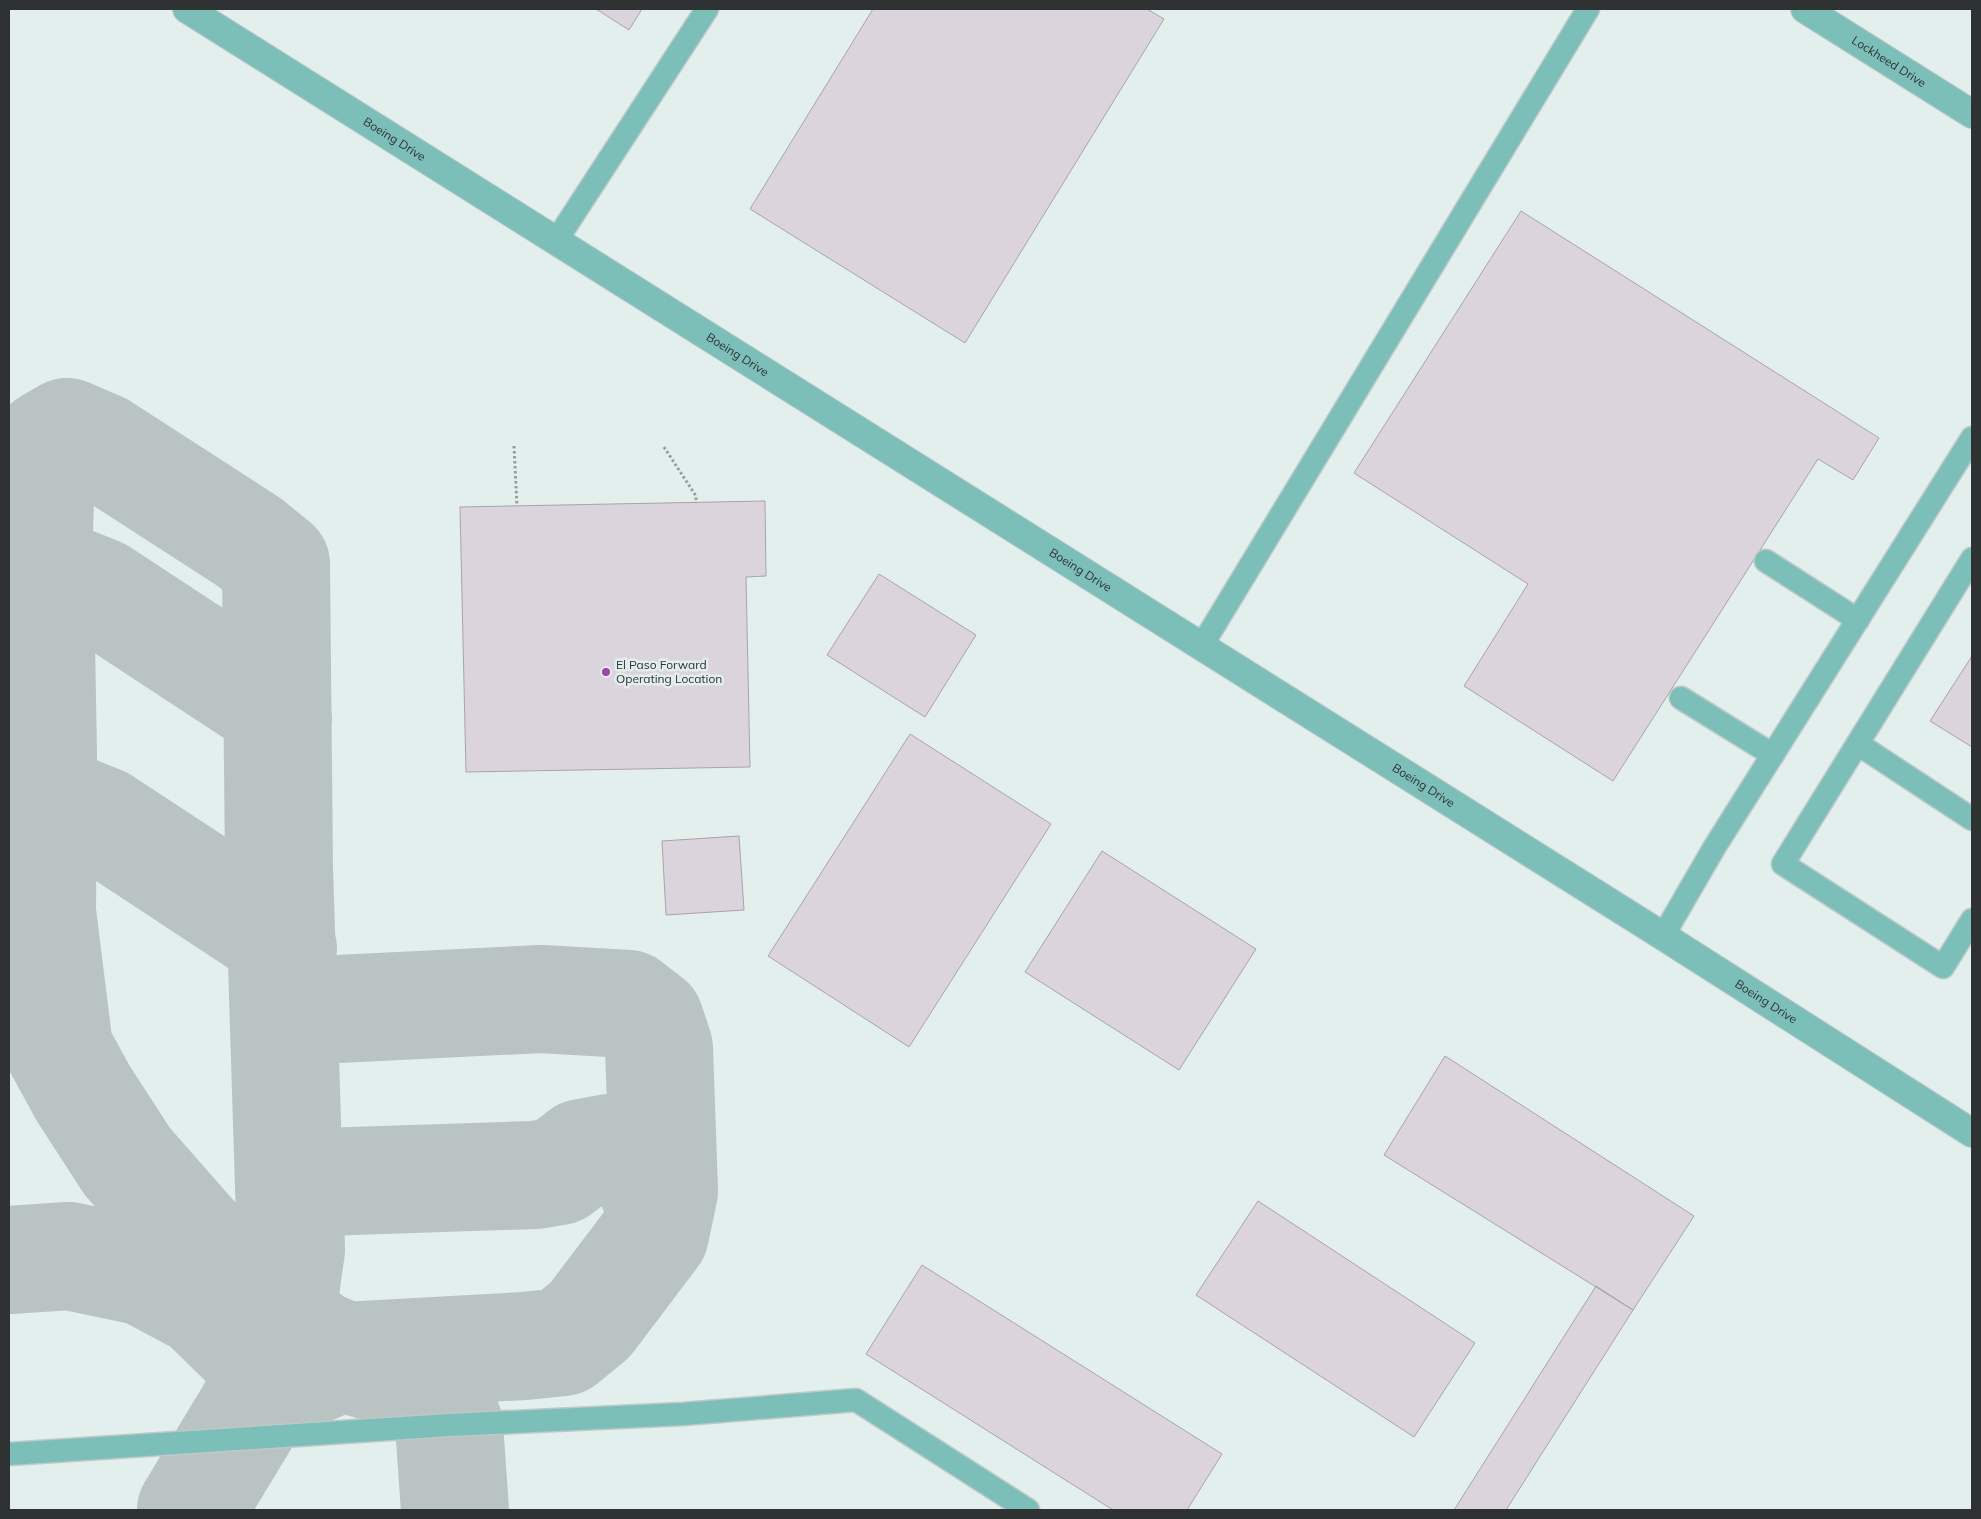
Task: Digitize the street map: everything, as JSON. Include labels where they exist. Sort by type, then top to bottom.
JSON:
[{"type":"street","name":"Boeing Drive","points":[[187,9],[1201,648],[1663,936],[1972,1133]]},
{"type":"street","name":"Lockheed Drive","points":[[1805,9],[1972,114]]},
{"type":"lane","points":[[556,242],[708,9]]},
{"type":"lane","points":[[1201,648],[1588,9]]},
{"type":"lane","points":[[1663,936],[1714,848],[1972,438]]},
{"type":"lane","points":[[1972,559],[1783,864],[1944,967],[1972,920]]},
{"type":"lane","points":[[1766,561],[1858,620]]},
{"type":"lane","points":[[1681,698],[1773,755]]},
{"type":"lane","points":[[1858,744],[1972,819]]},
{"type":"lane","points":[[9,1454],[449,1425],[683,1414],[856,1400],[1028,1510]]},
{"type":"path","points":[[514,446],[517,506]]},
{"type":"path","points":[[664,448],[696,496],[696,503]]},
{"type":"building","points":[[596,9],[642,9],[629,30]]},
{"type":"building","points":[[873,9],[1147,9],[1164,19],[965,343],[750,209]]},
{"type":"building","points":[[1521,211],[1879,438],[1853,480],[1818,459],[1613,781],[1464,686],[1528,584],[1354,473]]},
{"type":"building","name":"El Paso Forward Operating Location","points":[[765,501],[766,576],[746,577],[750,767],[466,772],[460,507]]},
{"type":"building","points":[[879,574],[976,635],[925,717],[827,655]]},
{"type":"building","points":[[1972,656],[1972,747],[1930,721]]},
{"type":"building","points":[[910,734],[1051,824],[909,1047],[768,956]]},
{"type":"building","points":[[739,836],[744,910],[666,915],[662,841]]},
{"type":"building","points":[[1102,851],[1256,949],[1179,1070],[1025,972]]},
{"type":"building","points":[[1445,1056],[1694,1216],[1633,1310],[1384,1155]]},
{"type":"building","points":[[1258,1201],[1475,1343],[1414,1437],[1196,1295]]},
{"type":"building","points":[[922,1265],[1222,1454],[1187,1510],[1113,1510],[866,1354]]},
{"type":"building","points":[[1596,1286],[1633,1310],[1506,1510],[1454,1510]]},
{"type":"taxiway","points":[[251,1411],[271,1369],[280,1325],[282,1310],[291,1250],[279,868],[276,564],[249,542],[102,447],[67,432],[48,443],[41,467],[39,531],[43,755],[42,912],[59,1049],[83,1093],[127,1161],[199,1243],[267,1307],[317,1344],[364,1364],[398,1374],[431,1395],[449,1425],[455,1510]]},
{"type":"taxiway","points":[[41,604],[56,586],[75,582],[100,592],[266,701],[278,718]]},
{"type":"taxiway","points":[[42,837],[58,819],[78,811],[103,821],[267,929],[283,948]]},
{"type":"taxiway","points":[[191,1510],[251,1411],[292,1379],[345,1356],[563,1342],[590,1320],[655,1234],[664,1191],[659,1048],[650,1021],[628,1004],[541,999],[318,1010],[299,1021],[285,1047]]},
{"type":"taxiway","points":[[290,1212],[302,1190],[323,1182],[535,1175],[559,1171],[582,1153],[609,1148],[643,1165],[660,1206]]},
{"type":"taxiway","points":[[9,1260],[69,1256],[145,1272],[203,1303],[243,1342]]},
{"type":"place","name":"El Paso Forward Operating Location","points":[[606,672]]}]
